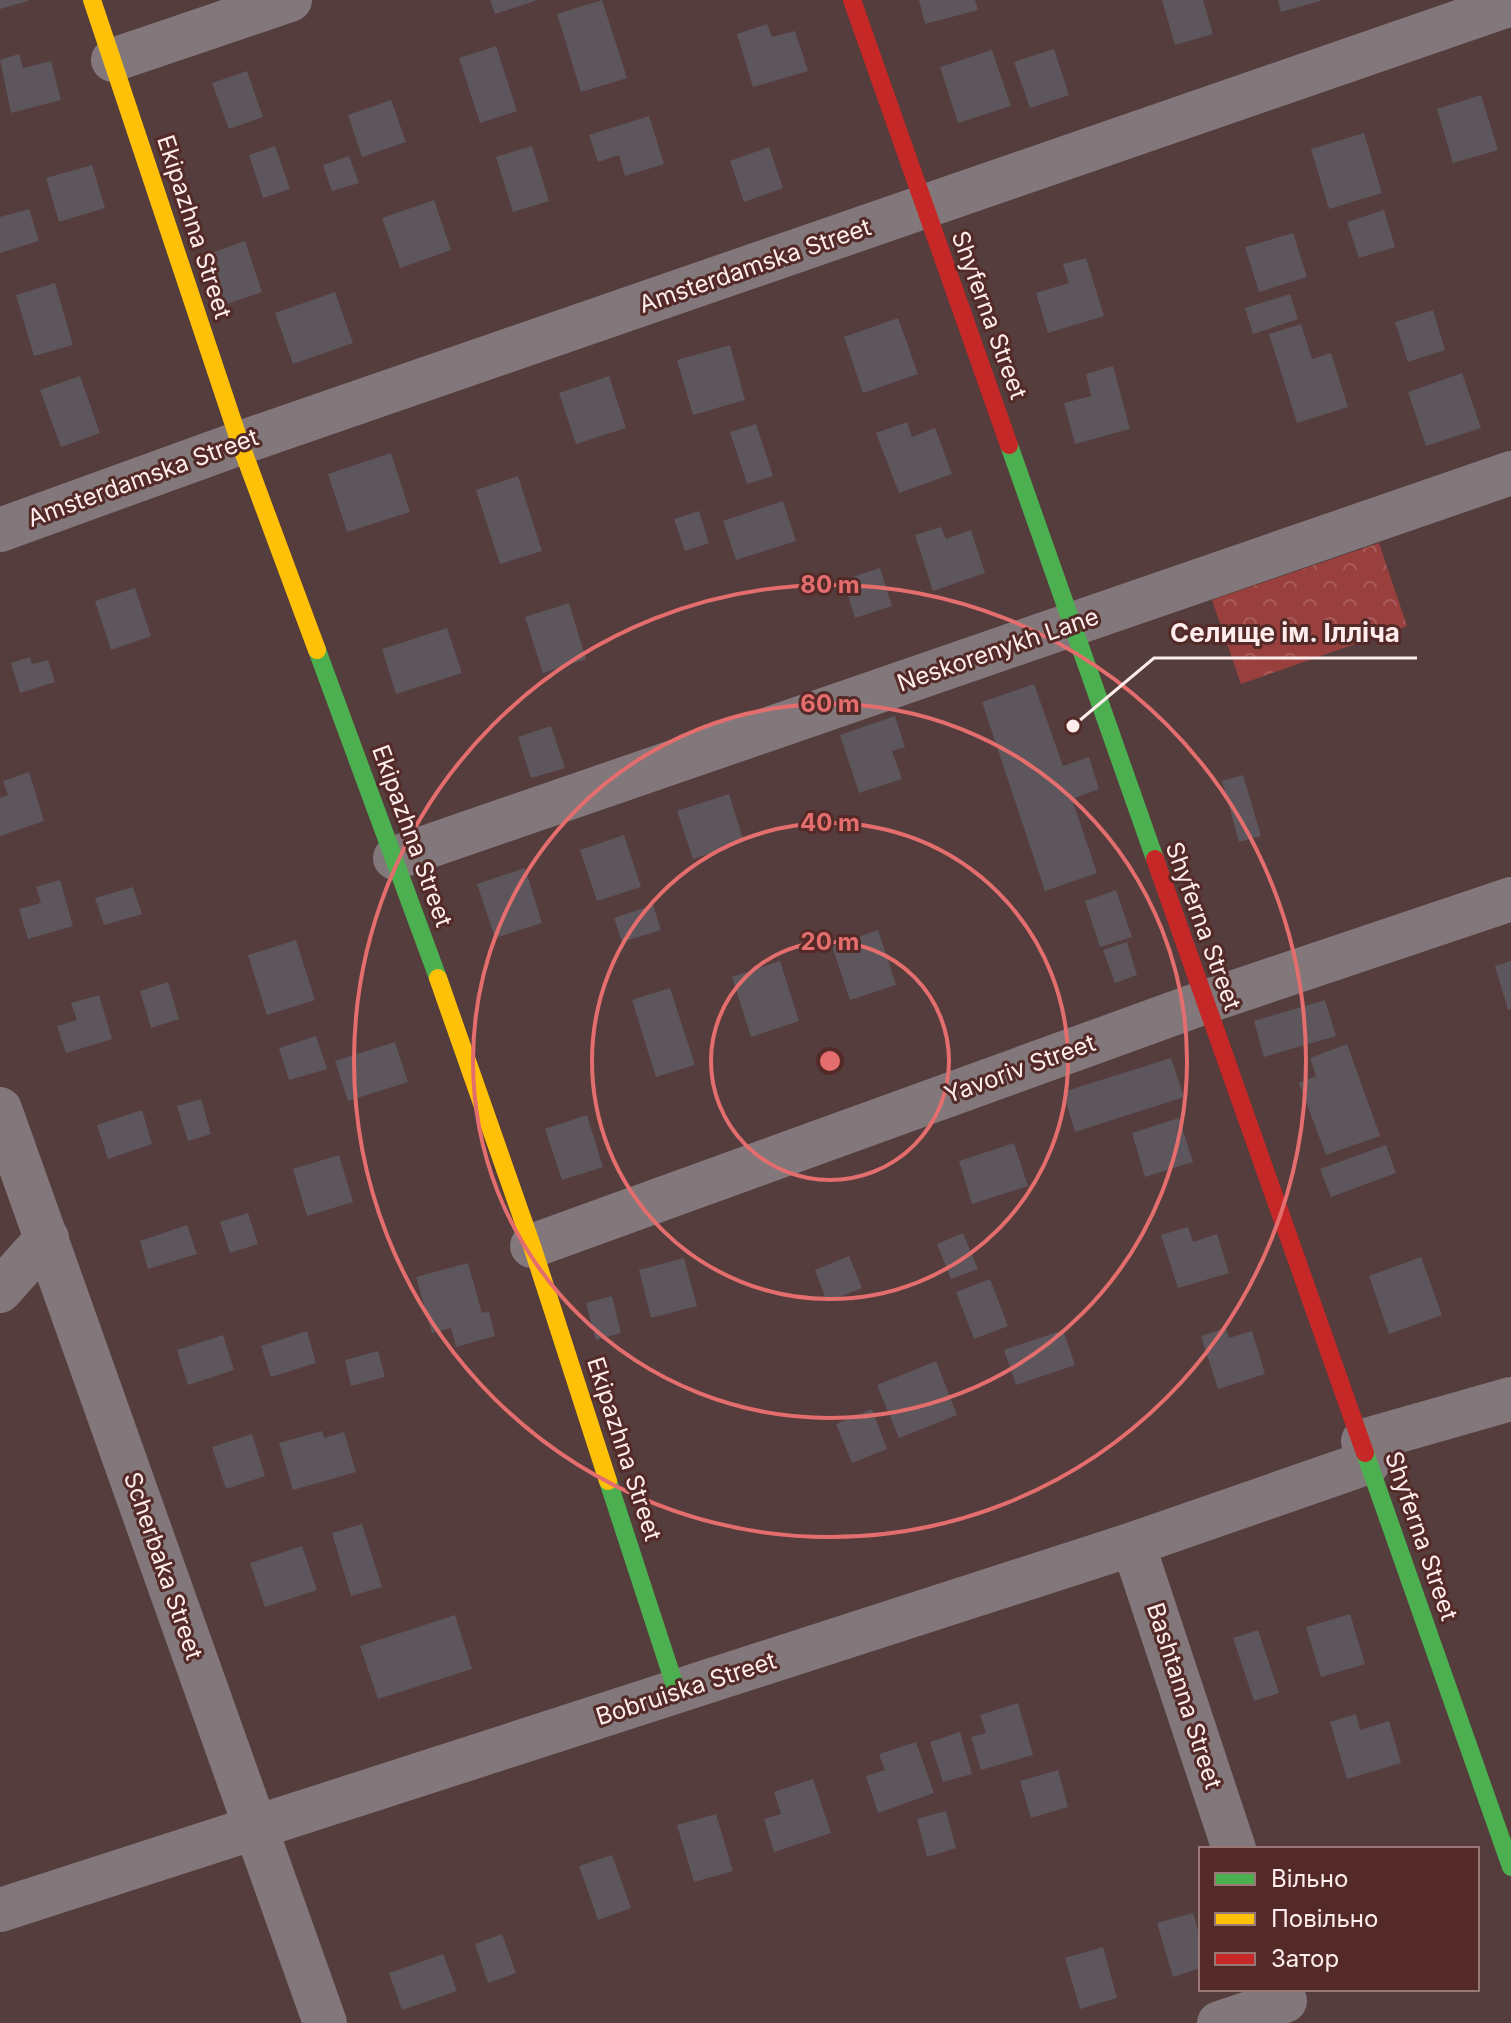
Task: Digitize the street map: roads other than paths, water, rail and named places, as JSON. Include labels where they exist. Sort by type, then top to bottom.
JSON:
[{"type":"street","name":"Ekipazhna Street","points":[[92,0],[240,443],[395,858],[532,1246],[677,1692]]},
{"type":"street","points":[[113,60],[290,0]]},
{"type":"street","name":"Shyferna Street","points":[[852,0],[1511,1867]]},
{"type":"street","name":"Amsterdamska Street","points":[[0,530],[240,443],[1511,4]]},
{"type":"street","name":"Neskorenykh Lane","points":[[395,858],[1511,473]]},
{"type":"street","name":"Yavoriv Street","points":[[532,1246],[1205,1002],[1511,899]]},
{"type":"street","name":"Scherbaka Street","points":[[0,1109],[325,2023]]},
{"type":"street","points":[[0,1291],[47,1238]]},
{"type":"street","name":"Bobruiska Street","points":[[0,1910],[1133,1544],[1366,1452],[1511,1399]]},
{"type":"street","name":"Bashtanna Street","points":[[1133,1544],[1233,1847]]},
{"type":"street","points":[[1219,2023],[1286,2004]]},
{"type":"place","name":"Селище ім. Ілліча","points":[[1073,726]]}]
